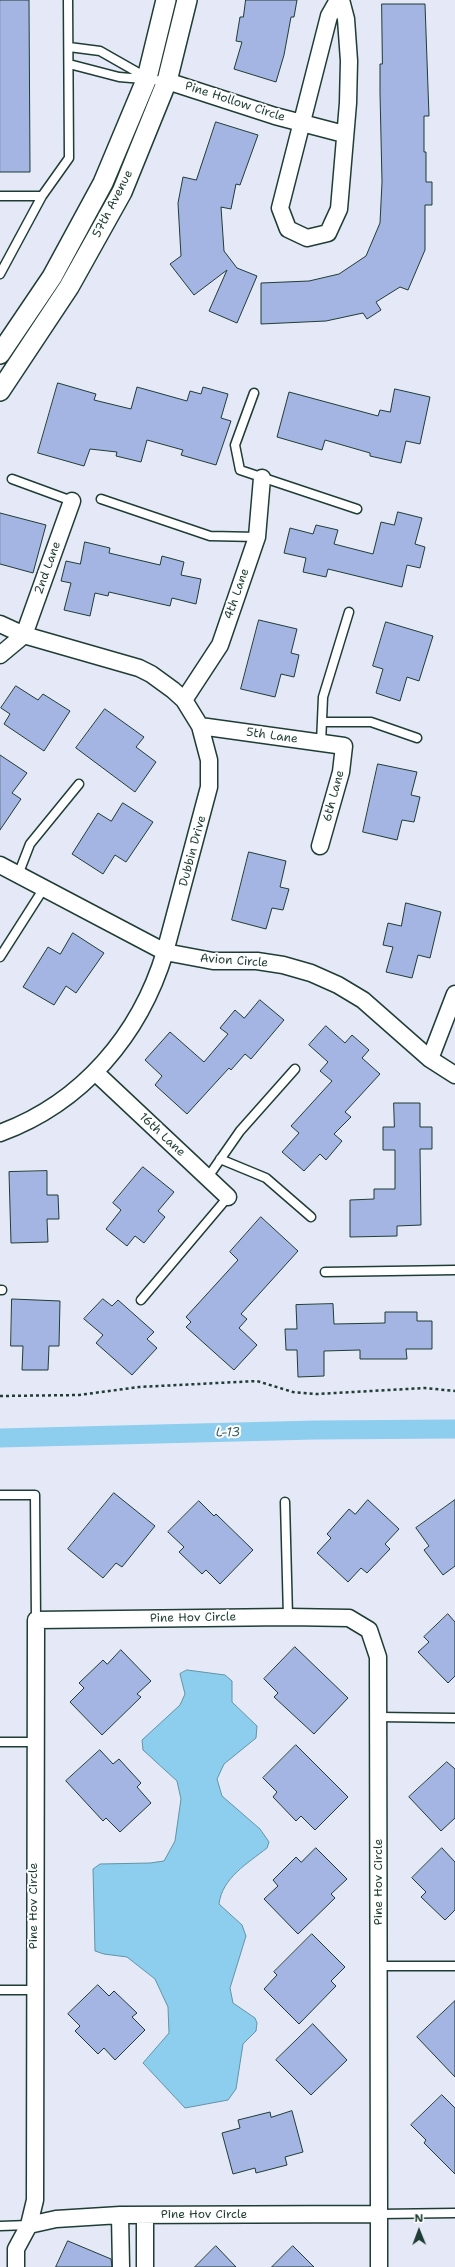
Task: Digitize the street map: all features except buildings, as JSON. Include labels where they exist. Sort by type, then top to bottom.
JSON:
[{"type":"street","name":"57th Avenue","points":[[0,354],[52,277],[103,183],[147,78],[166,0]]},
{"type":"street","name":"57th Avenue","points":[[0,391],[69,287],[118,198],[167,81],[187,0]]},
{"type":"street","name":"Pine Hollow Circle","points":[[338,0],[329,16],[280,208],[288,228],[306,238],[328,233],[339,209],[349,61],[346,19],[341,0]]},
{"type":"street","name":"Pine Hollow Circle","points":[[167,81],[274,116],[344,134]]},
{"type":"street","name":"4th Lane","points":[[184,700],[220,645],[257,537],[262,478]]},
{"type":"street","name":"2nd Lane","points":[[24,635],[72,501]]},
{"type":"street","name":"Dubbin Drive","points":[[0,624],[24,635],[139,668],[163,681],[184,700],[200,726],[209,760],[208,787],[165,952],[158,976],[136,1021],[114,1052],[76,1090],[45,1112],[0,1133]]},
{"type":"street","points":[[0,655],[24,635]]},
{"type":"street","name":"5th Lane","points":[[200,726],[344,746]]},
{"type":"street","name":"6th Lane","points":[[320,846],[341,772],[344,746]]},
{"type":"street","name":"Avion Circle","points":[[0,865],[165,952],[213,961],[257,961],[283,965],[311,973],[338,985],[363,1000],[430,1059],[455,1075]]},
{"type":"street","points":[[430,1059],[455,994]]},
{"type":"street","name":"16th Lane","points":[[95,1072],[228,1197]]},
{"type":"street","name":"Pine Hov Circle","points":[[16,2267],[16,2249],[30,2225],[35,2200],[34,1742],[36,1620],[288,1617],[349,1618],[369,1630],[378,1657],[380,2267]]},
{"type":"street","name":"Pine Hov Circle","points":[[30,2225],[56,2219],[145,2215],[379,2214]]},
{"type":"street","points":[[145,2215],[145,2267]]},
{"type":"street","points":[[120,2216],[121,2267]]},
{"type":"lane","points":[[0,274],[42,196],[69,158],[68,0]]},
{"type":"lane","points":[[69,47],[100,51],[147,78]]},
{"type":"lane","points":[[69,64],[120,77],[147,78],[167,81]]},
{"type":"lane","points":[[0,196],[42,196]]},
{"type":"lane","points":[[254,393],[235,445],[240,470],[357,509]]},
{"type":"lane","points":[[12,479],[72,501]]},
{"type":"lane","points":[[101,499],[210,536],[257,537]]},
{"type":"lane","points":[[321,743],[323,697],[349,612]]},
{"type":"lane","points":[[322,722],[371,722],[417,738]]},
{"type":"lane","points":[[18,875],[30,844],[79,784]]},
{"type":"lane","points":[[0,957],[44,888]]},
{"type":"lane","points":[[208,1177],[240,1131],[295,1069]]},
{"type":"lane","points":[[220,1160],[266,1178],[311,1217]]},
{"type":"lane","points":[[141,1300],[228,1197]]},
{"type":"lane","points":[[325,1272],[455,1270]]},
{"type":"lane","points":[[0,1495],[35,1495],[36,1620]]},
{"type":"lane","points":[[285,1502],[288,1617]]},
{"type":"lane","points":[[378,1717],[455,1718]]},
{"type":"lane","points":[[0,1742],[34,1742]]},
{"type":"lane","points":[[379,1966],[455,1966]]},
{"type":"lane","points":[[0,1990],[35,1990]]},
{"type":"lane","points":[[379,2214],[455,2213]]},
{"type":"lane","points":[[0,2226],[30,2225]]},
{"type":"path","points":[[0,1396],[79,1395],[139,1386],[257,1381],[292,1392],[317,1394],[425,1388],[455,1391]]},
{"type":"water","points":[[187,1670],[225,1675],[232,1681],[232,1702],[257,1726],[256,1738],[224,1764],[217,1779],[222,1796],[260,1829],[269,1842],[267,1848],[244,1865],[230,1879],[221,1895],[219,1904],[242,1925],[246,1936],[230,1988],[233,2003],[255,2018],[257,2023],[256,2031],[243,2044],[236,2089],[228,2100],[185,2108],[143,2063],[169,2033],[168,2007],[155,1979],[127,1957],[104,1954],[95,1951],[93,1869],[100,1864],[150,1863],[164,1861],[175,1841],[181,1799],[177,1781],[143,1750],[142,1740],[180,1705],[185,1694],[180,1674]]},
{"type":"waterway","name":"L-13","points":[[0,1438],[315,1430],[455,1429]]}]
